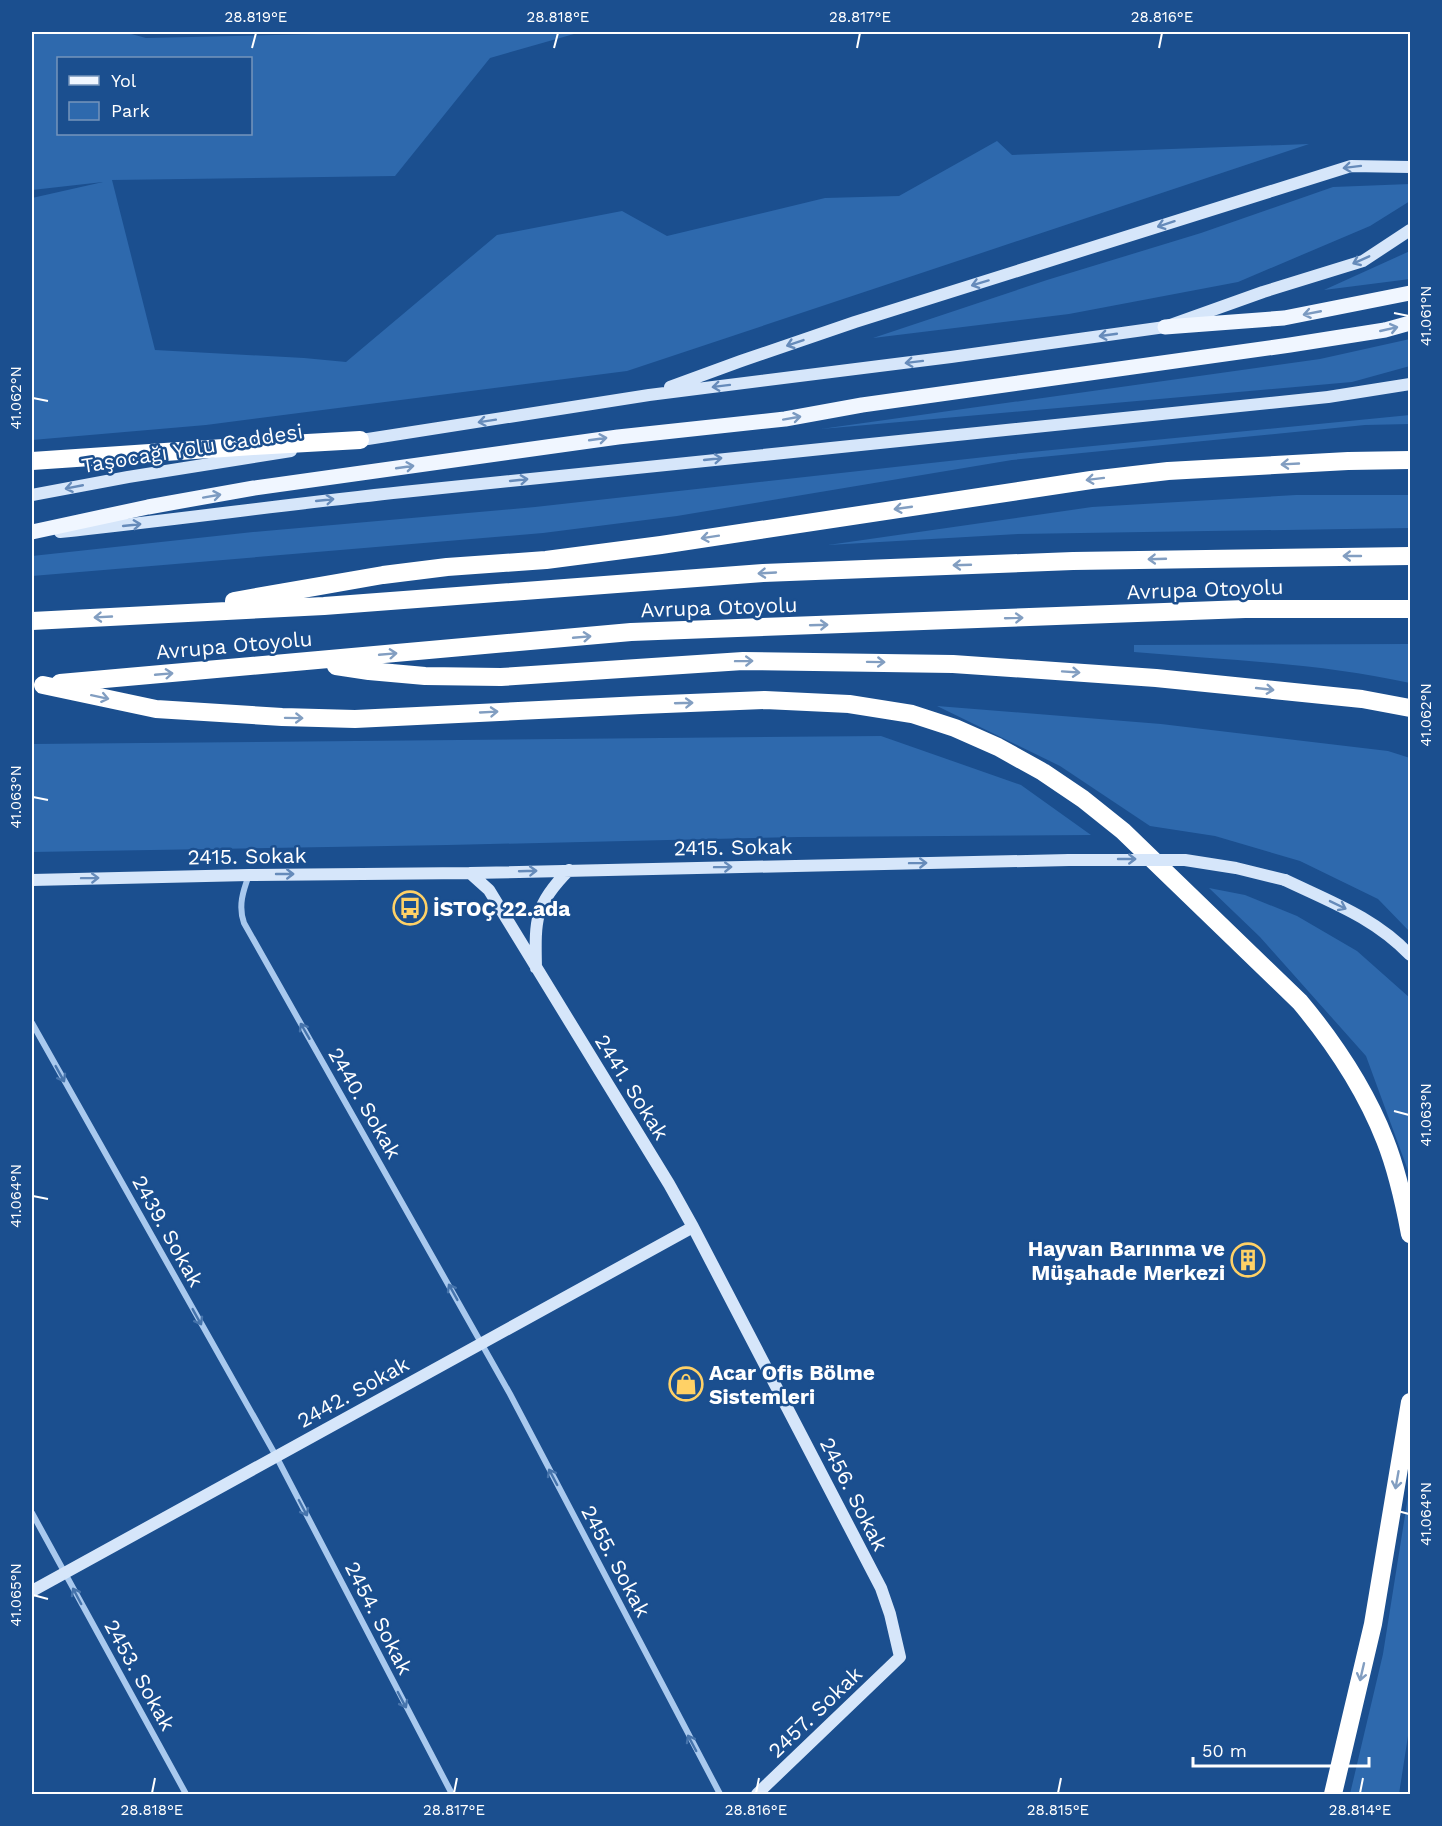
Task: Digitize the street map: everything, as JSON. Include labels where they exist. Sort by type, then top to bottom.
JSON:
[{"type":"highway","points":[[32,461],[360,440]]},
{"type":"highway","points":[[161,613],[383,575],[447,567],[546,560],[660,545],[1091,480],[1168,471],[1348,461],[1410,460]]},
{"type":"highway","name":"Avrupa Otoyolu","points":[[32,621],[324,606],[763,573],[1072,561],[1410,556]]},
{"type":"highway","name":"Avrupa Otoyolu","points":[[37,685],[631,632],[1245,609],[1410,609]]},
{"type":"highway","points":[[309,661],[425,676],[501,677],[743,661],[953,664],[1156,678],[1362,699],[1410,708]]},
{"type":"highway","points":[[37,685],[156,709],[282,717],[355,719],[765,700],[849,704],[912,714],[955,728],[998,747],[1043,772],[1083,799],[1123,831],[1300,1002],[1326,1033],[1358,1083],[1385,1139],[1402,1190],[1410,1234]]},
{"type":"highway","points":[[1333,1794],[1372,1624],[1410,1402]]},
{"type":"main road","points":[[649,395],[855,322],[1350,166],[1410,167]]},
{"type":"main road","points":[[1166,327],[1263,292],[1363,261],[1410,230]]},
{"type":"main road","points":[[649,395],[1166,327],[1284,318],[1410,293]]},
{"type":"main road","points":[[32,533],[148,507],[254,488],[618,436],[785,419],[862,405],[1290,345],[1385,330],[1410,323]]},
{"type":"main road","points":[[32,533],[154,522],[290,504],[738,456],[1328,397],[1410,384]]},
{"type":"main road","name":"Taşocağı Yolu Caddesi","points":[[32,495],[128,477],[649,395]]},
{"type":"main road","name":"2415. Sokak","points":[[32,880],[1069,860],[1185,860],[1236,868],[1285,880],[1369,920],[1395,939],[1410,955]]},
{"type":"main road","points":[[536,969],[536,933],[540,909],[552,888],[569,870]]},
{"type":"main road","name":"2441. Sokak","points":[[470,873],[489,890],[693,1227]]},
{"type":"main road","name":"2442. Sokak","points":[[32,1591],[693,1227]]},
{"type":"main road","name":"2456. Sokak","points":[[693,1227],[881,1588],[900,1657]]},
{"type":"main road","name":"2457. Sokak","points":[[757,1794],[900,1657]]},
{"type":"street","name":"2440. Sokak","points":[[249,875],[243,892],[240,912],[244,923],[481,1343]]},
{"type":"street","name":"2439. Sokak","points":[[32,1023],[276,1456]]},
{"type":"street","name":"2455. Sokak","points":[[481,1343],[720,1794]]},
{"type":"street","name":"2454. Sokak","points":[[276,1456],[452,1794]]},
{"type":"street","name":"2453. Sokak","points":[[32,1513],[186,1794]]},
{"type":"green space","points":[[32,32],[124,32],[146,38],[361,32],[581,32],[490,58],[395,176],[112,180],[155,350],[346,362],[497,235],[622,211],[667,236],[825,198],[899,196],[997,141],[1012,155],[1309,144],[627,371],[206,425],[32,440],[32,198],[103,182],[32,190]]},
{"type":"green space","points":[[1410,184],[1410,201],[1370,226],[1238,282],[1069,314],[873,338],[1047,280],[1201,233],[1333,187]]},
{"type":"green space","points":[[1410,251],[1410,279],[1324,290]]},
{"type":"green space","points":[[1410,339],[1410,366],[1352,382],[821,429],[1320,359]]},
{"type":"green space","points":[[1410,415],[1410,424],[1365,425],[1012,460],[677,516],[543,533],[32,576],[32,556],[253,532],[535,507],[1012,454]]},
{"type":"green space","points":[[1296,495],[1410,495],[1410,528],[1018,534],[828,545],[1092,507]]},
{"type":"green space","points":[[1410,644],[1410,683],[1307,667],[1134,652],[1134,645]]},
{"type":"green space","points":[[937,706],[1161,724],[1388,751],[1410,758],[1410,932],[1378,899],[1300,861],[1215,836],[1150,826],[1060,766]]},
{"type":"green space","points":[[881,736],[1021,785],[1091,835],[800,837],[32,852],[32,744]]},
{"type":"green space","points":[[1209,888],[1245,895],[1297,916],[1357,951],[1410,998],[1410,1176],[1366,1056],[1260,937]]},
{"type":"green space","points":[[1410,1484],[1410,1723],[1399,1794],[1350,1794],[1383,1654]]},
{"type":"place","name":"İSTOÇ 22.ada","points":[[410,908]]},
{"type":"place","name":"Hayvan Barınma ve Müşahade Merkezi","points":[[1248,1260]]},
{"type":"place","name":"Acar Ofis Bölme Sistemleri","points":[[686,1384]]}]
